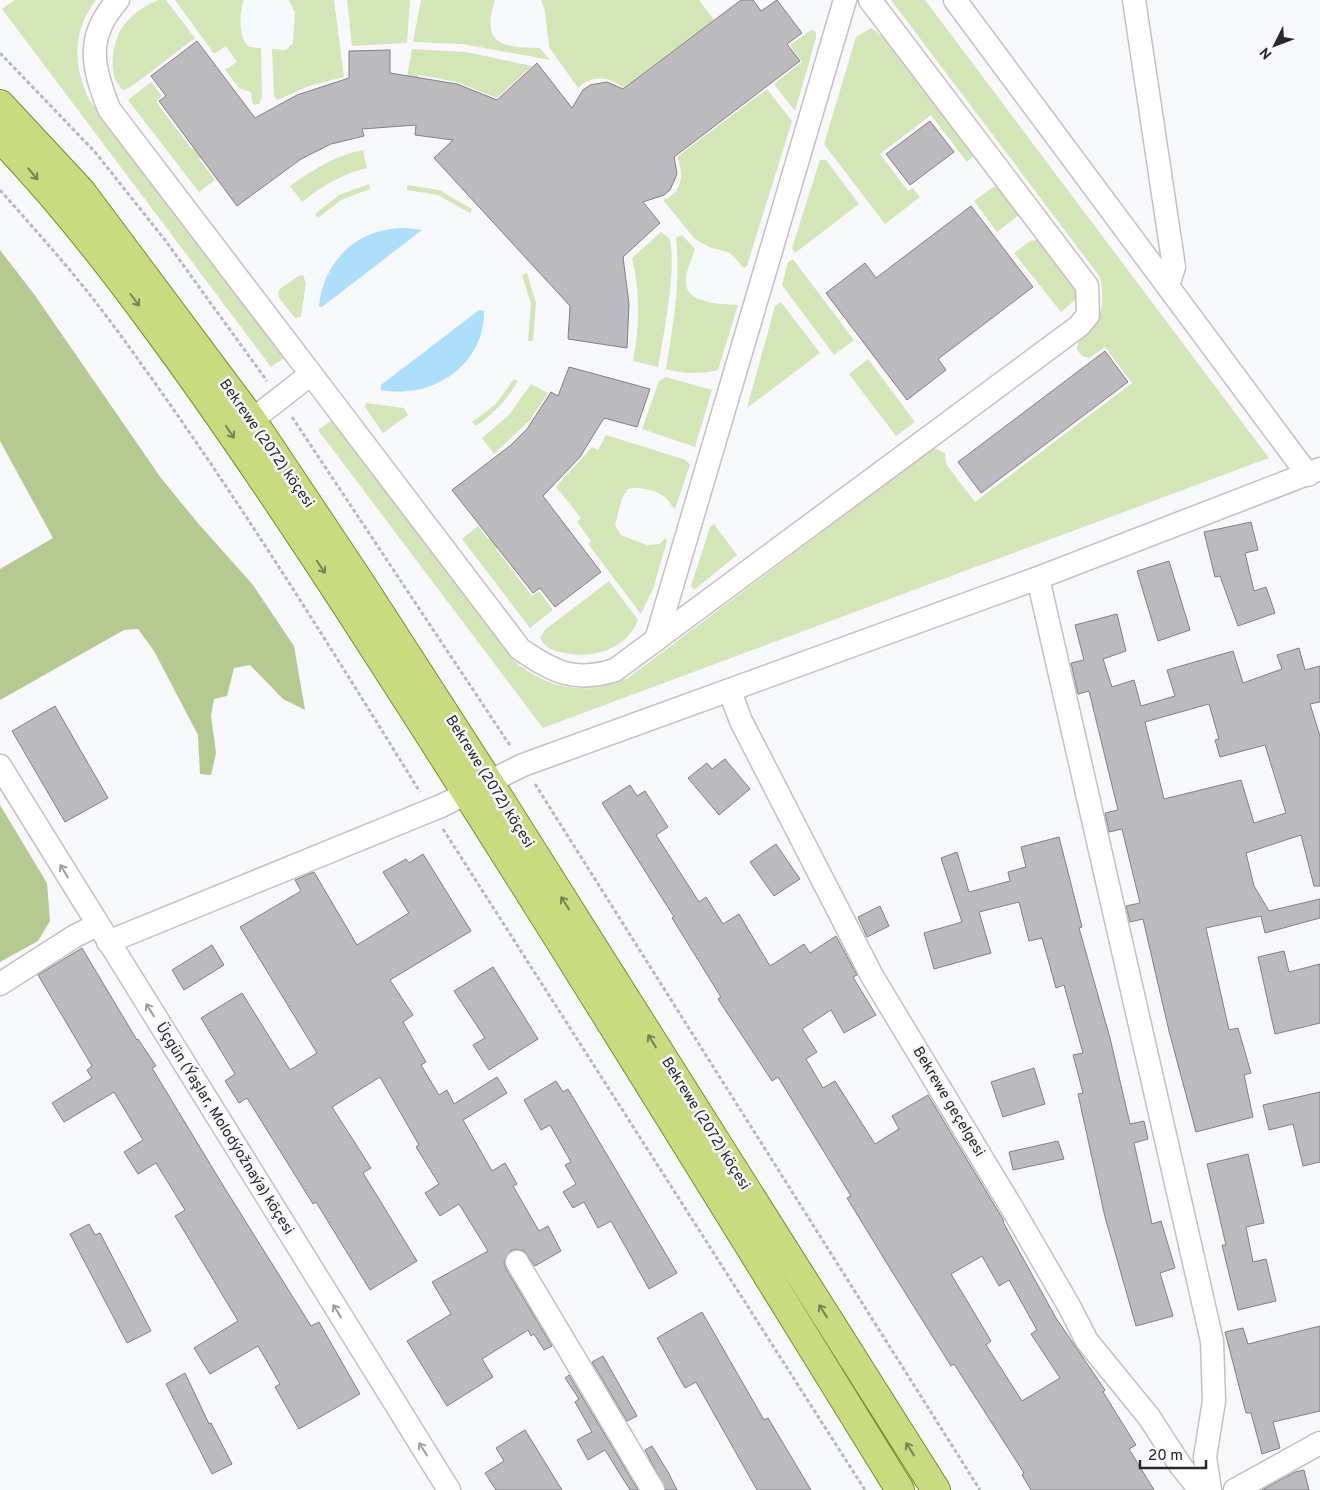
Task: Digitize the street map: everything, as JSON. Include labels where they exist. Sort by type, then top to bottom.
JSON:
[{"type":"main road","name":"Bekrewe (2072) köçesi","points":[[0,104],[81,191],[252,420],[362,585],[478,787],[900,1490]]},
{"type":"main road","name":"Bekrewe (2072) köçesi","points":[[0,138],[24,162],[106,260],[203,391],[347,606],[478,787],[936,1490]]},
{"type":"street","points":[[118,0],[107,13],[98,29],[94,44],[98,79],[110,108],[520,649],[542,664],[563,674],[584,677],[615,670],[1079,326],[1088,315],[1087,286],[870,0]]},
{"type":"street","points":[[656,640],[845,0]]},
{"type":"street","points":[[0,984],[74,936],[102,934],[431,810],[523,765],[730,692],[1038,578],[1314,472],[1168,285],[955,0]]},
{"type":"street","points":[[1134,0],[1174,267],[1168,285]]},
{"type":"street","points":[[252,420],[311,374]]},
{"type":"street","points":[[1038,578],[1212,1340],[1214,1401],[1205,1457],[1210,1490]]},
{"type":"street","name":"Bekrewe geçelgesi","points":[[730,692],[741,721],[872,976],[1015,1213],[1087,1341],[1110,1373],[1149,1417],[1180,1465],[1200,1490]]},
{"type":"street","name":"Üçgün (Ýaşlar, Molodýožnaýa) köçesi","points":[[0,766],[102,934],[449,1490]]},
{"type":"street","points":[[518,1262],[653,1490]]},
{"type":"street","points":[[1235,1490],[1320,1443]]},
{"type":"path","points":[[0,190],[73,274],[153,382],[302,603],[431,810],[866,1490]]},
{"type":"green space","points":[[15,0],[96,0],[83,24],[78,48],[80,74],[89,99],[284,358],[271,367],[2,9]]},
{"type":"green space","points":[[159,0],[166,0],[195,38],[124,90],[114,77],[113,68],[114,49],[120,31],[135,13]]},
{"type":"green space","points":[[175,0],[244,0],[240,18],[243,38],[249,47],[261,48],[262,97],[259,104],[254,105],[251,92],[239,88],[225,70],[237,62],[226,46],[214,54]]},
{"type":"green space","points":[[289,0],[334,0],[344,77],[309,86],[277,100],[274,96],[272,49],[286,50],[293,43],[295,13]]},
{"type":"green space","points":[[347,0],[410,0],[407,43],[352,46]]},
{"type":"green space","points":[[421,0],[495,0],[491,16],[493,36],[506,45],[540,48],[550,60],[462,44],[413,42]]},
{"type":"green space","points":[[541,0],[699,0],[714,20],[623,88],[606,79],[595,79],[578,88],[549,47],[545,11]]},
{"type":"green space","points":[[891,0],[925,0],[1269,458],[543,728],[318,430],[332,420],[513,660],[539,678],[568,687],[582,688],[612,684],[628,678],[934,448],[945,453],[946,464],[975,502],[1132,383],[1105,347],[1089,358],[1082,356],[1077,350],[1079,342],[1095,324],[1101,311],[1102,288],[1100,277]]},
{"type":"green space","points":[[871,28],[885,38],[974,156],[967,162],[931,115],[880,154],[908,191],[913,188],[920,197],[885,224],[824,144],[856,37]]},
{"type":"green space","points":[[811,30],[816,32],[816,38],[795,111],[774,84],[802,62],[790,45]]},
{"type":"green space","points":[[412,49],[466,52],[532,66],[497,98],[457,82],[418,75],[417,94],[404,93]]},
{"type":"green space","points":[[151,82],[162,96],[156,102],[192,149],[198,144],[205,154],[199,159],[215,180],[199,192],[128,100]]},
{"type":"green space","points":[[767,89],[792,121],[747,266],[744,268],[730,253],[709,247],[695,239],[663,200],[675,193],[680,182],[681,169],[677,157]]},
{"type":"green space","points":[[363,150],[367,168],[333,181],[302,202],[290,186],[334,159]]},
{"type":"green space","points":[[820,160],[826,160],[859,204],[795,253],[792,248]]},
{"type":"green space","points":[[369,184],[370,189],[341,200],[318,218],[315,214],[339,195]]},
{"type":"green space","points":[[407,185],[439,190],[472,209],[470,213],[438,195],[407,190]]},
{"type":"green space","points":[[996,185],[1019,215],[997,232],[974,201]]},
{"type":"green space","points":[[661,232],[669,238],[672,264],[669,301],[658,367],[633,361],[638,309],[637,284],[632,258]]},
{"type":"green space","points":[[682,235],[695,249],[686,283],[692,295],[707,302],[738,305],[718,370],[692,373],[666,369],[677,287],[676,238]]},
{"type":"green space","points":[[1036,240],[1040,242],[1075,290],[1076,299],[1061,312],[1014,253],[1030,241]]},
{"type":"green space","points":[[0,250],[34,294],[161,478],[253,585],[294,646],[305,710],[283,699],[250,665],[234,668],[227,696],[214,699],[211,716],[216,753],[211,775],[200,774],[198,735],[154,651],[138,629],[124,630],[0,700],[0,569],[53,538],[0,441]]},
{"type":"green space","points":[[793,259],[854,340],[834,355],[782,285],[788,262]]},
{"type":"green space","points":[[527,273],[536,303],[533,341],[528,341],[531,304],[522,275]]},
{"type":"green space","points":[[303,275],[306,283],[301,317],[295,318],[279,298],[278,293],[280,289],[298,276]]},
{"type":"green space","points":[[781,302],[820,353],[747,408],[775,306]]},
{"type":"green space","points":[[868,359],[915,422],[896,436],[849,374]]},
{"type":"green space","points":[[666,377],[712,390],[695,447],[642,429],[659,381]]},
{"type":"green space","points":[[514,379],[518,381],[504,401],[476,426],[472,422],[496,404]]},
{"type":"green space","points":[[531,384],[548,393],[530,420],[494,454],[482,438],[509,415]]},
{"type":"green space","points":[[366,403],[404,408],[408,415],[383,433],[365,407]]},
{"type":"green space","points":[[606,435],[686,460],[690,465],[675,509],[663,496],[649,490],[628,489],[622,498],[615,525],[621,535],[647,545],[660,544],[665,538],[667,541],[653,589],[641,614],[588,544],[591,541],[577,522],[581,518],[556,487],[592,447],[598,450]]},
{"type":"green space","points":[[714,524],[737,555],[694,590],[691,586],[710,527]]},
{"type":"green space","points":[[478,526],[488,539],[495,534],[502,544],[496,549],[532,596],[539,591],[553,610],[530,628],[462,539]]},
{"type":"green space","points":[[609,581],[638,620],[625,639],[605,651],[583,655],[560,652],[545,645],[540,637],[546,629]]},
{"type":"green space","points":[[0,805],[47,883],[50,921],[38,941],[0,962]]},
{"type":"water","points":[[407,228],[422,230],[322,307],[319,306],[322,289],[328,273],[347,249],[374,233],[390,229]]},
{"type":"water","points":[[479,310],[484,311],[482,330],[476,348],[452,374],[436,384],[419,389],[400,392],[381,390],[381,385]]},
{"type":"building","points":[[741,0],[753,0],[761,11],[777,0],[802,33],[787,44],[800,61],[674,157],[677,174],[670,190],[664,195],[643,202],[660,223],[623,257],[629,304],[627,348],[568,339],[570,306],[434,158],[453,140],[415,135],[416,125],[362,129],[364,136],[331,144],[301,159],[237,206],[159,101],[166,96],[151,76],[197,41],[255,118],[297,95],[349,78],[349,51],[390,50],[390,73],[457,84],[497,100],[537,63],[572,108],[583,90],[590,85],[607,82],[623,89]]},
{"type":"building","points":[[930,121],[954,152],[910,185],[886,154]]},
{"type":"building","points":[[971,206],[1033,287],[938,359],[946,370],[907,400],[826,293],[865,263],[876,278]]},
{"type":"building","points":[[1105,351],[1128,382],[981,493],[958,462]]},
{"type":"building","points":[[569,367],[650,389],[637,427],[604,418],[580,457],[543,496],[601,572],[555,607],[540,588],[533,593],[452,490],[511,445],[527,429],[551,392],[558,396]]},
{"type":"building","points":[[1251,522],[1258,550],[1245,553],[1254,591],[1266,587],[1275,613],[1238,626],[1220,576],[1215,577],[1204,532]]},
{"type":"building","points":[[1169,561],[1190,630],[1158,641],[1137,571]]},
{"type":"building","points":[[1117,614],[1126,651],[1103,659],[1112,687],[1134,680],[1141,706],[1175,696],[1167,670],[1233,651],[1243,683],[1282,669],[1277,655],[1299,648],[1305,670],[1320,666],[1320,702],[1310,704],[1320,736],[1320,886],[1314,886],[1301,835],[1246,853],[1254,886],[1269,911],[1320,899],[1320,918],[1265,933],[1261,916],[1206,928],[1229,1030],[1238,1028],[1251,1073],[1244,1075],[1253,1117],[1196,1132],[1169,1031],[1143,919],[1130,922],[1126,906],[1140,903],[1122,829],[1109,832],[1105,813],[1118,810],[1089,691],[1078,694],[1071,663],[1084,660],[1075,625]],"holes":[[[1209,704],[1219,739],[1215,740],[1220,757],[1265,745],[1286,813],[1254,823],[1241,780],[1164,799],[1145,722]]]},
{"type":"building","points":[[55,706],[108,798],[65,822],[12,731]]},
{"type":"building","points":[[725,759],[750,789],[719,815],[688,778],[707,763],[712,769]]},
{"type":"building","points":[[630,785],[637,796],[645,791],[668,827],[656,835],[699,902],[706,897],[723,924],[739,914],[770,966],[804,944],[810,953],[836,936],[857,975],[853,977],[876,1015],[844,1033],[831,1010],[802,1029],[817,1052],[806,1059],[823,1088],[835,1081],[875,1144],[899,1129],[892,1116],[928,1095],[1004,1221],[1056,1318],[1105,1390],[1103,1392],[1136,1445],[1129,1449],[1154,1490],[1031,1490],[1022,1475],[1024,1473],[954,1364],[951,1366],[891,1270],[847,1198],[851,1196],[778,1077],[772,1081],[718,999],[721,997],[672,918],[674,917],[602,803]],"holes":[[[982,1256],[999,1286],[1009,1280],[1037,1330],[1031,1334],[1060,1378],[1022,1401],[986,1345],[991,1341],[951,1274]]]},
{"type":"building","points":[[1059,837],[1082,927],[1079,928],[1110,1038],[1130,1124],[1144,1121],[1148,1139],[1134,1143],[1152,1224],[1161,1221],[1175,1268],[1160,1273],[1173,1316],[1136,1326],[1105,1217],[1078,1094],[1083,1093],[1073,1055],[1083,1053],[1064,985],[1056,988],[1042,938],[1029,941],[1019,902],[979,912],[991,953],[934,969],[924,933],[962,922],[941,858],[957,852],[969,892],[1010,881],[1008,872],[1026,867],[1021,847]]},
{"type":"building","points":[[776,844],[800,879],[774,896],[750,862]]},
{"type":"building","points":[[423,854],[471,931],[390,980],[413,1015],[403,1022],[426,1062],[421,1065],[439,1095],[447,1090],[454,1104],[497,1077],[507,1093],[463,1120],[492,1171],[505,1163],[517,1184],[513,1186],[539,1231],[548,1226],[561,1251],[535,1266],[524,1251],[516,1249],[510,1251],[504,1262],[506,1269],[552,1346],[544,1350],[534,1334],[531,1336],[528,1330],[482,1359],[493,1377],[447,1406],[407,1341],[451,1314],[432,1282],[488,1251],[459,1204],[440,1216],[425,1193],[439,1184],[416,1147],[419,1145],[380,1077],[332,1107],[371,1168],[363,1173],[417,1261],[370,1290],[316,1202],[313,1204],[247,1098],[239,1103],[225,1081],[235,1074],[201,1018],[242,993],[290,1070],[317,1053],[240,927],[301,891],[295,880],[314,872],[357,945],[409,913],[383,872],[406,859],[409,863]]},
{"type":"building","points":[[880,906],[889,926],[867,937],[858,917]]},
{"type":"building","points":[[212,945],[224,965],[184,990],[172,970]]},
{"type":"building","points":[[82,948],[137,1040],[156,1066],[152,1068],[224,1187],[311,1326],[319,1322],[360,1394],[299,1429],[275,1387],[280,1384],[258,1346],[210,1374],[194,1348],[238,1321],[175,1216],[185,1210],[156,1163],[138,1174],[124,1152],[143,1140],[114,1092],[64,1122],[52,1103],[92,1078],[87,1070],[92,1066],[38,975]]},
{"type":"building","points":[[1284,951],[1289,972],[1320,964],[1320,1023],[1275,1034],[1258,957]]},
{"type":"building","points":[[493,967],[538,1039],[489,1070],[473,1045],[485,1038],[454,991]]},
{"type":"building","points":[[1034,1068],[1045,1104],[1003,1117],[991,1082]]},
{"type":"building","points":[[556,1081],[563,1092],[568,1089],[677,1273],[649,1289],[611,1221],[598,1228],[584,1202],[573,1208],[563,1192],[576,1184],[565,1165],[571,1162],[550,1125],[541,1130],[524,1100]]},
{"type":"building","points":[[1320,1092],[1320,1162],[1303,1166],[1293,1124],[1269,1130],[1263,1105]]},
{"type":"building","points":[[1058,1141],[1064,1159],[1013,1170],[1009,1152]]},
{"type":"building","points":[[1248,1154],[1264,1223],[1246,1227],[1253,1262],[1266,1259],[1276,1301],[1238,1310],[1222,1245],[1226,1245],[1207,1164]]},
{"type":"building","points":[[89,1224],[95,1235],[100,1233],[151,1331],[127,1343],[70,1234]]},
{"type":"building","points":[[702,1312],[764,1420],[768,1418],[811,1490],[757,1490],[696,1382],[685,1388],[657,1338]]},
{"type":"building","points":[[1320,1326],[1320,1411],[1273,1422],[1280,1448],[1262,1454],[1251,1413],[1246,1413],[1225,1332],[1243,1328],[1248,1344]]},
{"type":"building","points":[[603,1356],[637,1416],[627,1421],[592,1362]]},
{"type":"building","points":[[185,1373],[209,1424],[211,1423],[232,1464],[212,1474],[166,1384]]},
{"type":"building","points":[[569,1375],[638,1490],[630,1490],[605,1450],[588,1460],[577,1440],[592,1432],[575,1402],[579,1399],[565,1378]]},
{"type":"building","points":[[525,1430],[562,1490],[496,1490],[485,1473],[504,1461],[496,1448]]},
{"type":"building","points":[[652,1446],[677,1490],[666,1490],[645,1450]]},
{"type":"building","points":[[1304,1470],[1309,1490],[1262,1490],[1295,1472]]}]
